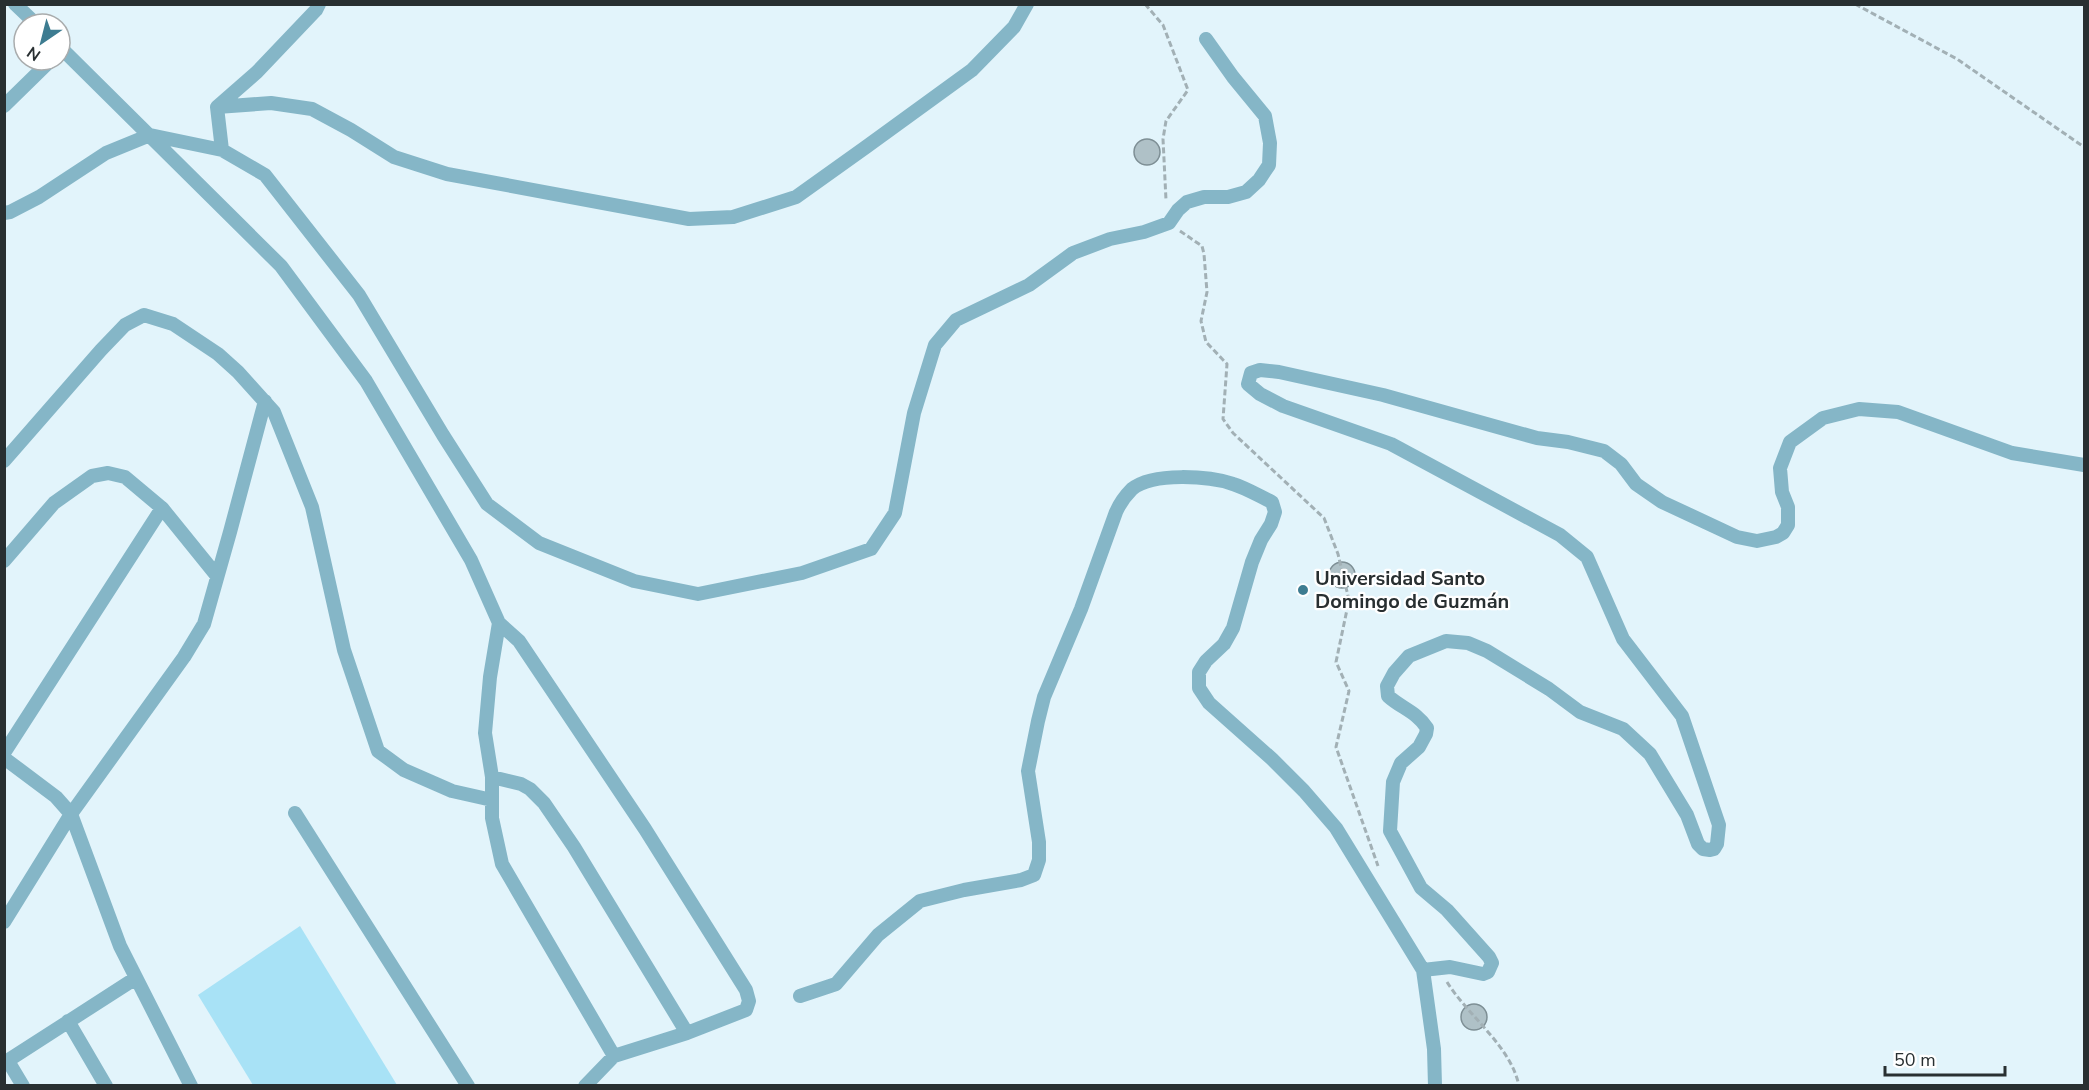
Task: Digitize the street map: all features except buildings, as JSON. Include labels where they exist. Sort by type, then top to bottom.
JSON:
[{"type":"street","points":[[217,108],[257,72],[316,10],[319,4]]},
{"type":"street","points":[[217,108],[271,103],[312,109],[351,129],[394,157],[447,174],[689,219],[733,217],[796,197],[866,147],[972,70],[1014,27],[1027,4]]},
{"type":"street","points":[[4,213],[39,197],[106,153],[150,135],[222,150],[265,175],[339,268],[359,295],[487,504],[539,543],[634,581],[698,594],[802,573],[871,549],[895,513],[914,413],[935,345],[956,320],[1029,285],[1073,253],[1110,239],[1144,232],[1169,223],[1187,202],[1204,197],[1227,197],[1246,192],[1259,180],[1269,165],[1270,143],[1266,116],[1233,77],[1206,39]]},
{"type":"street","points":[[72,60],[281,266],[366,381],[471,560],[499,623],[519,641],[545,679],[645,829],[746,990],[749,1001],[746,1010],[687,1033],[614,1056],[585,1086]]},
{"type":"street","points":[[4,106],[39,72]]},
{"type":"street","points":[[217,108],[222,150]]},
{"type":"street","points":[[4,461],[101,350],[125,326],[144,315],[172,324],[198,339],[238,372],[274,412],[312,507],[344,650],[378,751],[414,775],[452,791],[492,800]]},
{"type":"street","points":[[1423,970],[1450,967],[1483,974],[1488,972],[1492,963],[1447,910],[1420,888],[1390,831],[1393,782],[1401,763],[1419,747],[1427,728],[1413,712],[1398,705],[1388,696],[1387,686],[1394,673],[1409,656],[1446,641],[1468,643],[1486,651],[1549,689],[1580,712],[1623,729],[1650,754],[1687,815],[1698,844],[1703,849],[1714,849],[1717,844],[1719,825],[1682,716],[1623,639],[1587,557],[1560,535],[1391,444],[1310,417],[1260,394],[1248,384],[1251,374],[1260,370],[1325,382],[1383,395],[1537,438],[1568,442],[1604,451],[1621,464],[1636,484],[1662,502],[1737,537],[1757,541],[1776,537],[1783,533],[1788,525],[1788,507],[1782,492],[1780,468],[1790,442],[1823,418],[1859,409],[1899,412],[2012,453],[2085,465]]},
{"type":"street","points":[[4,922],[71,814],[184,657],[204,624],[265,400]]},
{"type":"street","points":[[4,561],[54,503],[92,476],[108,473],[125,477],[162,508],[217,576]]},
{"type":"street","points":[[800,996],[836,984],[878,935],[920,901],[964,890],[1021,880],[1034,875],[1039,860],[1039,842],[1028,771],[1038,721],[1044,697],[1081,609],[1116,512],[1134,487],[1153,480],[1198,477],[1233,484],[1272,502],[1275,512],[1251,562],[1233,628],[1224,644],[1206,661],[1199,672],[1199,688],[1209,703],[1272,759],[1336,828],[1423,970],[1434,1049],[1435,1086]]},
{"type":"street","points":[[4,753],[162,508]]},
{"type":"street","points":[[499,623],[490,677],[485,733],[492,777],[492,818],[502,864],[614,1056]]},
{"type":"street","points":[[4,758],[56,797],[71,814],[120,946],[191,1086]]},
{"type":"street","points":[[492,777],[521,784],[530,789],[544,803],[574,847],[687,1033]]},
{"type":"street","points":[[295,813],[468,1086]]},
{"type":"street","points":[[23,1086],[6,1062],[136,978]]},
{"type":"street","points":[[68,1021],[106,1086]]},
{"type":"path","points":[[1145,4],[1163,25],[1188,90],[1166,121],[1163,139],[1169,223],[1202,246],[1207,292],[1201,321],[1206,342],[1227,364],[1223,419],[1233,433],[1324,518],[1338,554],[1349,600],[1336,663],[1349,691],[1336,747],[1380,873]]},
{"type":"path","points":[[1855,4],[1957,59],[2085,147]]},
{"type":"path","points":[[1439,968],[1458,1000],[1487,1030],[1516,1071],[1519,1086]]},
{"type":"shaded area","points":[[300,926],[397,1085],[253,1085],[198,995]]},
{"type":"place","name":"Universidad Santo Domingo de Guzmán","points":[[1303,590]]}]
